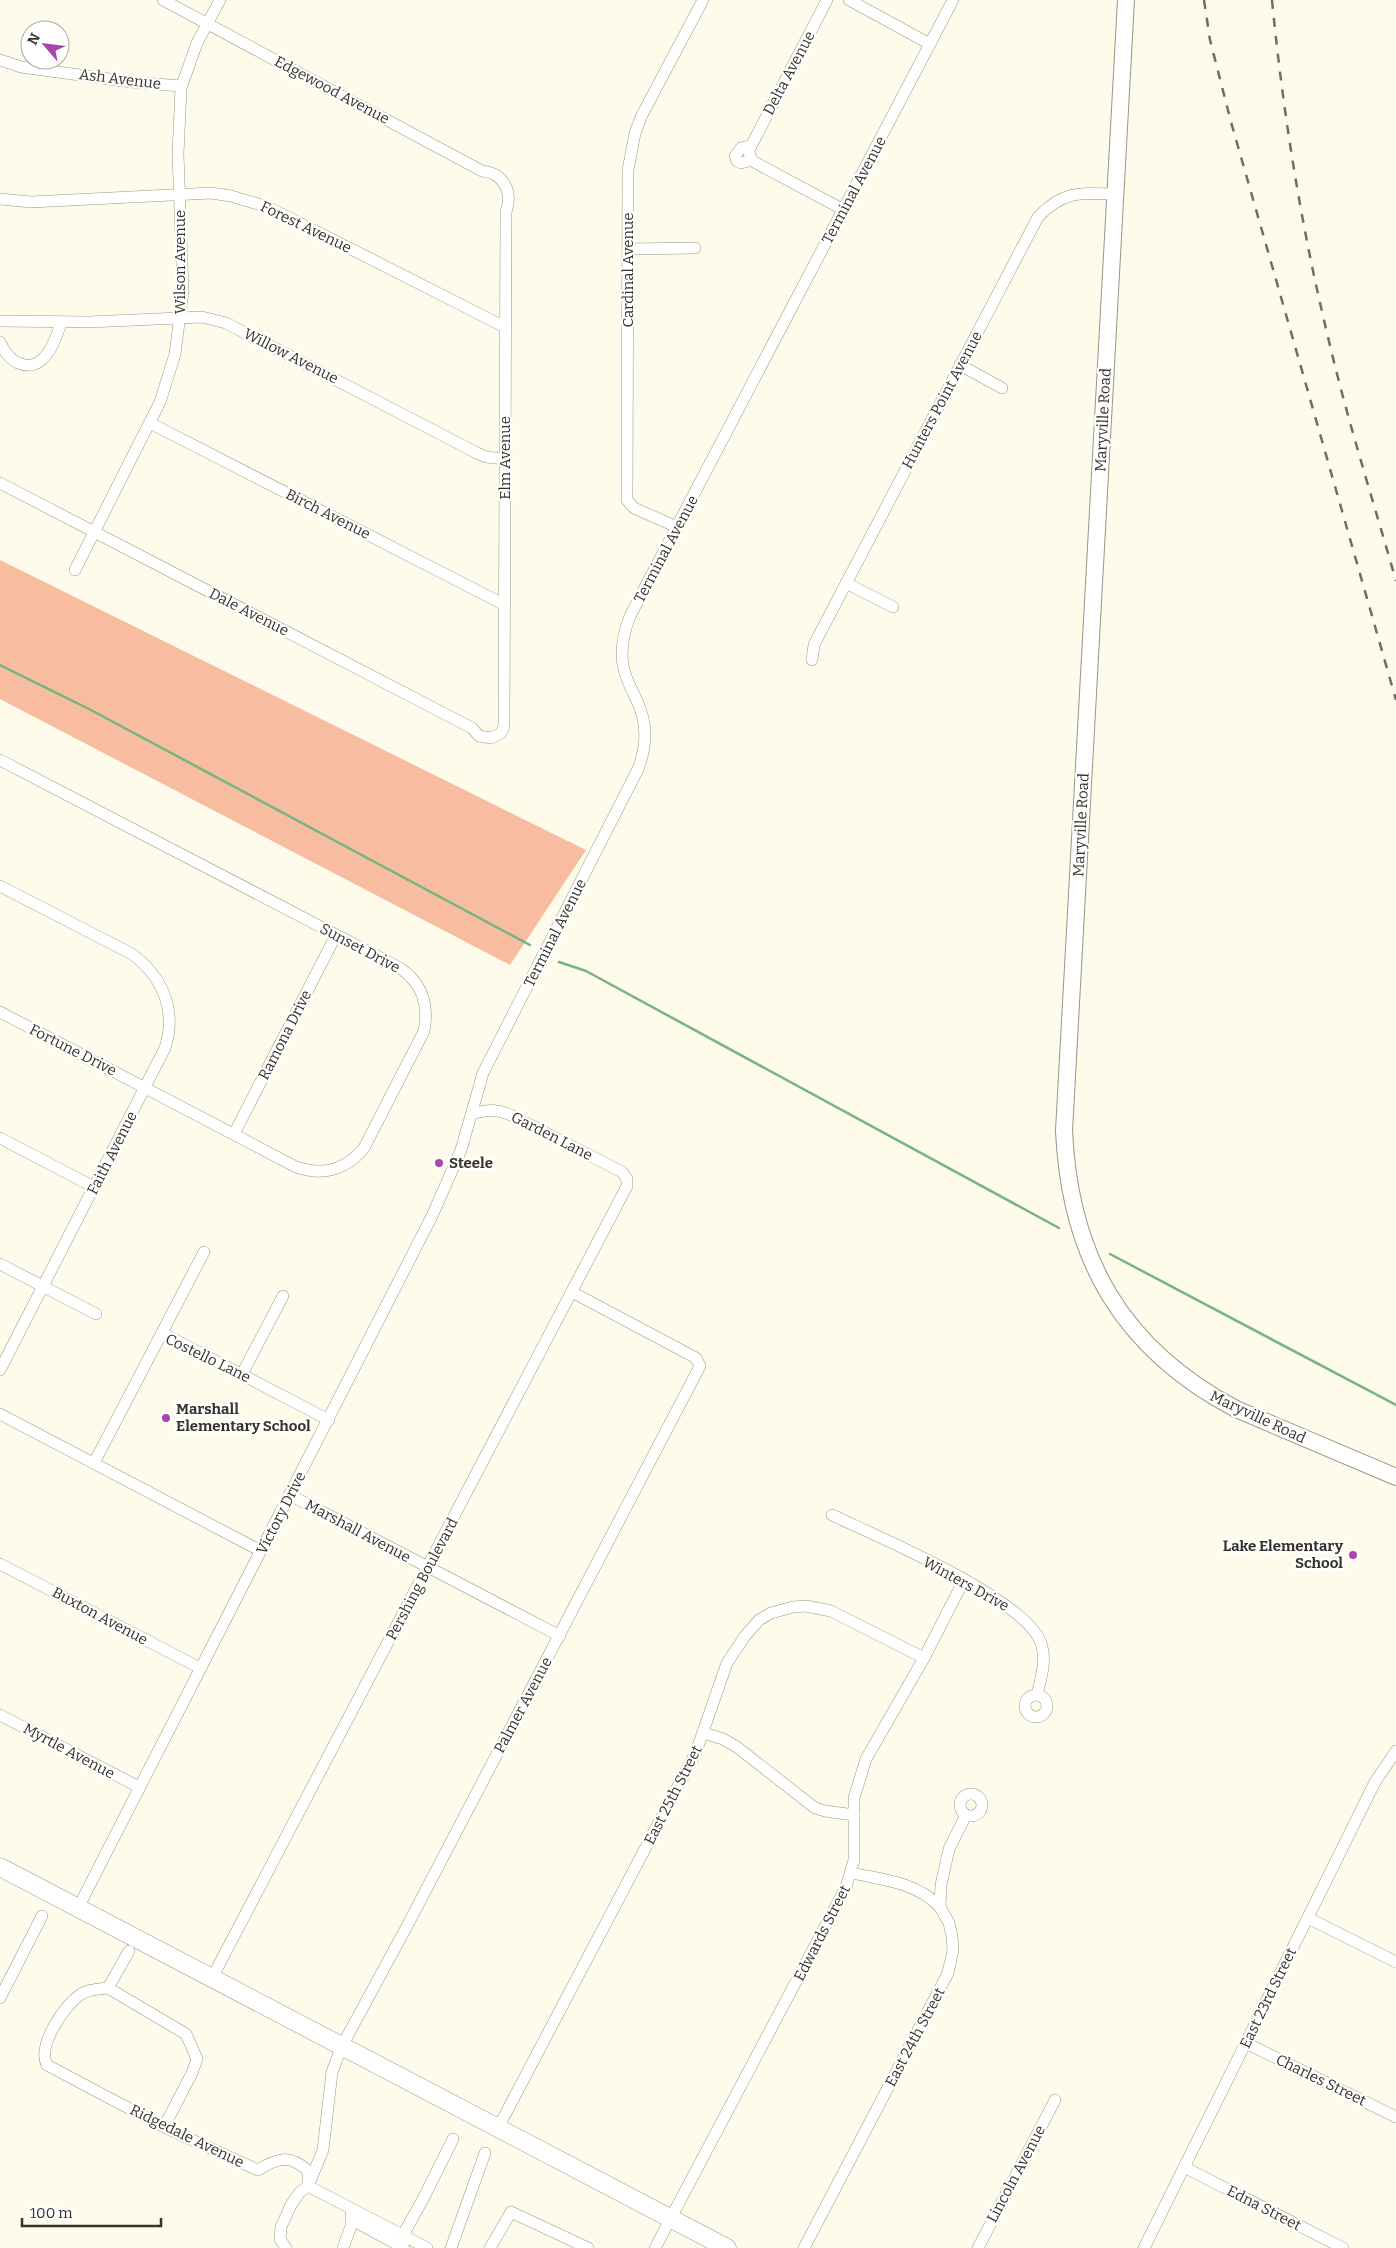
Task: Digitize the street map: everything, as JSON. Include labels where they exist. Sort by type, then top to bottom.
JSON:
[{"type":"main road","name":"Maryville Road","points":[[1126,0],[1064,1130],[1071,1197],[1082,1238],[1094,1267],[1108,1293],[1141,1338],[1175,1371],[1214,1398],[1236,1409],[1396,1477]]},
{"type":"main road","points":[[0,1867],[727,2248]]},
{"type":"street","name":"Edgewood Avenue","points":[[163,0],[482,171],[494,174],[500,179]]},
{"type":"street","name":"Wilson Avenue","points":[[76,570],[150,423],[168,378],[175,354],[181,318],[183,279],[178,154],[181,86],[191,58],[220,0]]},
{"type":"street","name":"Cardinal Avenue","points":[[677,527],[634,508],[628,500],[628,170],[635,133],[642,115],[703,0]]},
{"type":"street","name":"Delta Avenue","points":[[827,0],[751,146],[750,157],[752,160],[844,210]]},
{"type":"street","points":[[849,0],[930,44]]},
{"type":"street","name":"Terminal Avenue","points":[[472,1114],[478,1087],[490,1058],[561,924],[641,760],[646,739],[644,727],[638,702],[626,678],[623,666],[622,642],[630,616],[953,0]]},
{"type":"street","name":"Ash Avenue","points":[[0,60],[21,67],[131,82],[181,86]]},
{"type":"street","name":"Elm Avenue","points":[[496,736],[501,733],[505,721],[505,328],[506,212],[509,195],[507,188],[500,179]]},
{"type":"street","name":"Forest Avenue","points":[[0,199],[31,202],[211,193],[231,196],[268,207],[505,328]]},
{"type":"street","name":"Hunters Point Avenue","points":[[812,660],[814,646],[846,583],[1038,217],[1051,204],[1068,195],[1083,193],[1115,194]]},
{"type":"street","points":[[628,249],[695,248]]},
{"type":"street","name":"Willow Avenue","points":[[0,321],[61,323],[202,317],[226,323],[477,453],[486,457],[506,459]]},
{"type":"street","points":[[0,342],[6,353],[14,361],[26,366],[37,363],[54,344],[61,323]]},
{"type":"street","points":[[960,365],[1002,388]]},
{"type":"street","name":"Birch Avenue","points":[[150,423],[506,605]]},
{"type":"street","name":"Dale Avenue","points":[[0,483],[472,728],[478,736],[485,738],[496,736]]},
{"type":"street","points":[[846,583],[893,607]]},
{"type":"street","name":"Sunset Drive","points":[[0,760],[407,973],[420,989],[426,1007],[424,1031],[367,1143],[350,1162],[331,1170],[319,1172],[296,1167],[145,1088]]},
{"type":"street","name":"Faith Avenue","points":[[0,886],[132,954],[153,973],[165,995],[169,1009],[170,1034],[145,1088],[0,1370]]},
{"type":"street","name":"Ramona Drive","points":[[234,1134],[336,935]]},
{"type":"street","name":"Fortune Drive","points":[[0,1012],[145,1088]]},
{"type":"street","name":"Garden Lane","points":[[472,1114],[496,1109],[504,1112],[622,1172],[627,1179]]},
{"type":"street","name":"Victory Drive","points":[[78,1908],[444,1192],[461,1150],[472,1114]]},
{"type":"street","points":[[0,1138],[94,1188]]},
{"type":"street","name":"Pershing Boulevard","points":[[212,1978],[572,1292],[627,1186],[627,1179]]},
{"type":"street","points":[[162,1333],[204,1252]]},
{"type":"street","points":[[0,1264],[96,1314]]},
{"type":"street","name":"Palmer Avenue","points":[[286,2248],[280,2240],[281,2227],[291,2205],[300,2192],[308,2186],[323,2150],[332,2072],[342,2046],[560,1636],[700,1366],[696,1358],[572,1292]]},
{"type":"street","points":[[242,1374],[283,1296]]},
{"type":"street","name":"Costello Lane","points":[[94,1463],[162,1333],[329,1420]]},
{"type":"street","points":[[0,1414],[261,1550]]},
{"type":"street","name":"Marshall Avenue","points":[[290,1496],[560,1636]]},
{"type":"street","name":"Winters Drive","points":[[832,1514],[964,1580],[1010,1608],[1029,1623],[1042,1644],[1044,1664],[1037,1695]]},
{"type":"street","name":"Buxton Avenue","points":[[0,1564],[200,1668]]},
{"type":"street","name":"Edwards Street","points":[[655,2248],[846,1887],[852,1873],[854,1798],[866,1759],[924,1658],[964,1580]]},
{"type":"street","name":"East 25th Street","points":[[498,2128],[704,1733],[720,1681],[735,1649],[760,1620],[782,1609],[806,1606],[831,1611],[924,1658]]},
{"type":"street","name":"Myrtle Avenue","points":[[0,1715],[139,1787]]},
{"type":"street","points":[[704,1733],[723,1739],[737,1747],[815,1808],[854,1815]]},
{"type":"street","name":"East 23rd Street","points":[[1144,2248],[1374,1782],[1396,1751]]},
{"type":"street","points":[[940,1907],[944,1867],[949,1849],[966,1815]]},
{"type":"street","points":[[852,1873],[911,1886],[931,1898],[940,1907]]},
{"type":"street","name":"East 24th Street","points":[[804,2248],[948,1974],[953,1950],[952,1936],[949,1922],[940,1907]]},
{"type":"street","points":[[0,1998],[42,1916]]},
{"type":"street","points":[[1308,1918],[1396,1962]]},
{"type":"street","points":[[129,1951],[108,1988],[186,2034],[197,2058],[164,2127]]},
{"type":"street","name":"Ridgedale Avenue","points":[[108,1988],[89,1991],[69,2004],[59,2017],[44,2050],[44,2058],[47,2064],[164,2127],[258,2170],[273,2160],[288,2159],[302,2166],[308,2172],[308,2186]]},
{"type":"street","name":"Charles Street","points":[[1246,2043],[1396,2117]]},
{"type":"street","name":"Lincoln Avenue","points":[[978,2248],[1055,2100]]},
{"type":"street","points":[[403,2234],[453,2139]]},
{"type":"street","points":[[451,2248],[485,2153]]},
{"type":"street","name":"Edna Street","points":[[1184,2167],[1343,2248]]},
{"type":"street","points":[[308,2186],[427,2248]]},
{"type":"street","points":[[343,2248],[349,2236],[352,2220],[347,2207]]},
{"type":"street","points":[[490,2248],[511,2212],[588,2248]]},
{"type":"street","points":[[352,2220],[404,2248]]},
{"type":"shaded area","points":[[0,560],[586,850],[510,965],[0,699]]},
{"type":"waterway","points":[[0,665],[89,709],[530,945]]},
{"type":"waterway","points":[[559,962],[586,971],[1059,1228]]},
{"type":"waterway","points":[[1110,1254],[1396,1405]]},
{"type":"railway","points":[[1204,0],[1210,40],[1231,122],[1396,700]]},
{"type":"railway","points":[[1272,0],[1294,169],[1309,253],[1335,368],[1396,581]]},
{"type":"place","name":"Steele","points":[[439,1163]]},
{"type":"place","name":"Marshall Elementary School","points":[[166,1418]]},
{"type":"place","name":"Lake Elementary School","points":[[1353,1555]]}]
